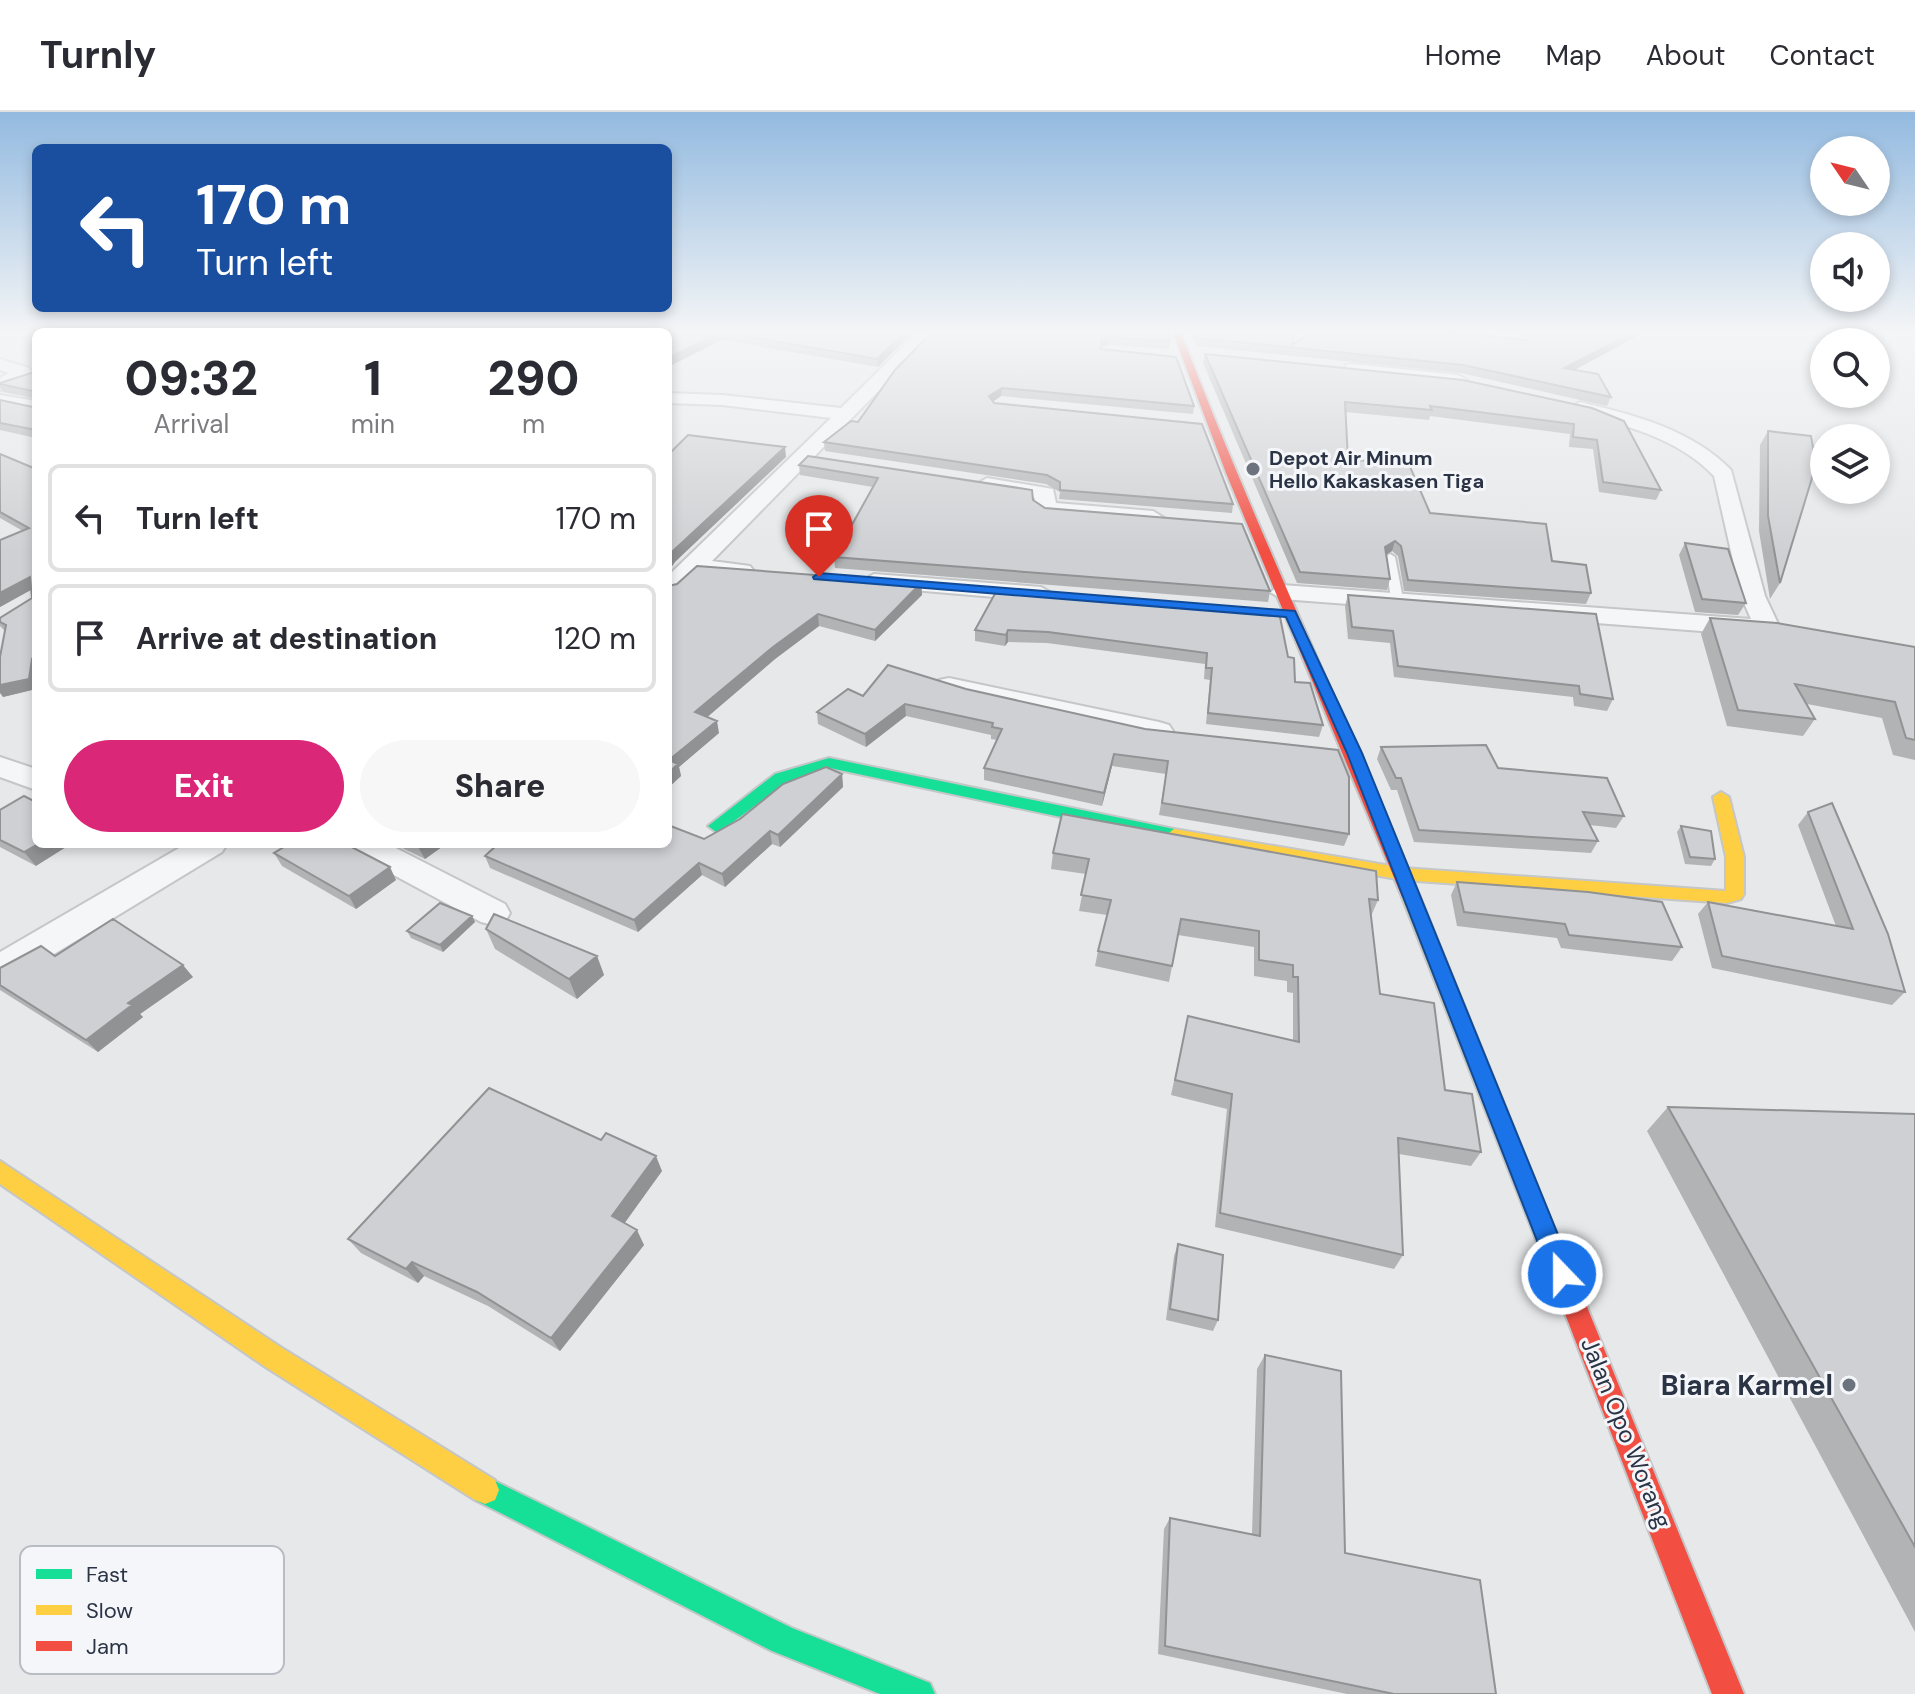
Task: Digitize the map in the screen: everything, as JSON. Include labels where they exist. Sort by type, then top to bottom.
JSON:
[{"type":"street","points":[[755,404],[842,414]]},
{"type":"street","points":[[678,575],[853,404]]},
{"type":"street","name":"Jalan Opo Worang","points":[[1197,404],[1354,753],[1728,1694]]},
{"type":"street","points":[[1567,406],[1639,426],[1714,460],[1724,474],[1753,596],[1767,628]]},
{"type":"street","points":[[801,456],[833,461]]},
{"type":"street","points":[[973,482],[1046,493],[1045,508],[1170,520]]},
{"type":"street","points":[[1225,524],[1253,525]]},
{"type":"street","points":[[678,575],[772,573]]},
{"type":"street","points":[[850,579],[1071,596]]},
{"type":"street","points":[[1259,611],[1286,603],[1397,599],[1767,628],[1795,634]]},
{"type":"street","points":[[939,684],[1143,729],[1181,734]]},
{"type":"street","points":[[1325,749],[1354,753]]},
{"type":"street","points":[[716,826],[775,778],[795,769],[829,763],[1109,824],[1403,874],[1727,897],[1735,894],[1737,873],[1721,797]]},
{"type":"street","points":[[0,766],[32,778]]},
{"type":"street","points":[[0,969],[201,848]]},
{"type":"street","points":[[370,848],[493,913]]},
{"type":"street","points":[[0,1171],[273,1357],[485,1490],[783,1640],[919,1694]]},
{"type":"lane","points":[[1390,557],[1397,599]]},
{"type":"building","points":[[0,404],[32,407],[32,429],[0,423]]},
{"type":"building","points":[[871,404],[1002,404],[1202,424],[1233,504],[1060,490],[1060,482],[1047,475],[824,442],[851,421],[858,422]]},
{"type":"building","points":[[1227,404],[1345,404],[1348,460],[1408,462],[1430,513],[1546,524],[1552,561],[1586,565],[1591,593],[1408,580],[1401,546],[1395,541],[1385,547],[1390,579],[1300,572]]},
{"type":"building","points":[[1365,404],[1573,404],[1592,408],[1624,421],[1661,490],[1603,482],[1597,440],[1573,437],[1574,424],[1430,406],[1432,410]]},
{"type":"building","points":[[1768,431],[1810,436],[1810,485],[1780,583],[1768,516]]},
{"type":"building","points":[[688,435],[785,447],[672,552],[672,451]]},
{"type":"building","points":[[0,454],[32,467],[32,598],[30,577],[0,593],[0,540],[29,528],[0,512]]},
{"type":"building","points":[[808,456],[1032,490],[1033,500],[1045,508],[1242,524],[1270,591],[834,557],[878,478],[799,465]]},
{"type":"building","points":[[1685,543],[1728,549],[1746,603],[1702,599]]},
{"type":"building","points":[[697,566],[921,583],[875,630],[818,614],[695,712],[717,721],[672,758],[672,585]]},
{"type":"building","points":[[997,590],[1279,612],[1288,657],[1294,658],[1295,682],[1310,683],[1323,725],[1208,713],[1212,668],[1206,668],[1207,653],[1048,632],[1008,630],[1006,635],[975,630]]},
{"type":"building","points":[[1348,595],[1596,614],[1613,699],[1580,694],[1579,686],[1398,666],[1393,631],[1352,627]]},
{"type":"building","points":[[32,598],[29,679],[0,685],[0,657],[6,625],[0,622],[0,618]]},
{"type":"building","points":[[1710,618],[1777,623],[1915,647],[1915,740],[1906,738],[1895,702],[1795,684],[1815,719],[1738,710]]},
{"type":"building","points":[[888,665],[966,689],[1145,729],[1338,750],[1349,777],[1349,834],[1162,803],[1168,761],[1114,754],[1104,793],[984,768],[1002,729],[992,727],[993,723],[905,704],[865,734],[817,712],[848,689],[863,696]]},
{"type":"building","points":[[1486,745],[1498,768],[1607,778],[1624,816],[1583,812],[1598,841],[1419,830],[1401,778],[1396,778],[1381,747]]},
{"type":"building","points":[[826,767],[842,774],[778,835],[770,831],[722,874],[699,863],[634,920],[485,856],[494,848],[672,848],[672,827],[704,839],[740,819],[783,784]]},
{"type":"building","points":[[24,796],[32,800],[32,847],[24,852],[0,840],[0,810]]},
{"type":"building","points":[[1832,803],[1888,934],[1905,992],[1722,956],[1708,902],[1853,929],[1808,812]]},
{"type":"building","points":[[1062,814],[1376,871],[1378,900],[1369,899],[1380,994],[1434,1003],[1445,1090],[1472,1094],[1481,1152],[1398,1138],[1403,1255],[1220,1213],[1232,1094],[1175,1080],[1188,1016],[1299,1042],[1298,977],[1293,977],[1293,965],[1259,960],[1259,931],[1181,919],[1172,966],[1098,951],[1111,900],[1081,895],[1089,859],[1053,853]]},
{"type":"building","points":[[1681,826],[1711,831],[1715,859],[1690,857]]},
{"type":"building","points":[[282,848],[354,848],[390,867],[349,896],[274,853]]},
{"type":"building","points":[[1457,882],[1588,892],[1662,902],[1682,947],[1569,935],[1565,924],[1464,912]]},
{"type":"building","points":[[440,903],[472,916],[440,945],[407,931]]},
{"type":"building","points":[[494,914],[597,956],[569,979],[486,929]]},
{"type":"building","points":[[113,919],[183,965],[128,1003],[132,1005],[86,1040],[0,985],[0,968],[41,946],[55,956]]},
{"type":"building","points":[[489,1088],[601,1140],[606,1133],[656,1156],[612,1216],[637,1230],[551,1338],[477,1292],[412,1262],[406,1269],[348,1239]]},
{"type":"building","name":"Biara Karmel","points":[[1668,1107],[1915,1114],[1915,1547]]},
{"type":"building","points":[[1178,1244],[1223,1255],[1218,1320],[1170,1309]]},
{"type":"building","points":[[1265,1355],[1341,1371],[1345,1553],[1480,1580],[1496,1694],[1394,1694],[1165,1646],[1170,1518],[1260,1536]]},
{"type":"traffic: fast","points":[[716,826],[781,778],[829,763],[1174,835]]},
{"type":"traffic: fast","points":[[485,1490],[783,1640],[919,1694]]},
{"type":"traffic: slow","points":[[1174,835],[1403,874],[1727,897],[1735,894],[1735,857],[1721,797]]},
{"type":"traffic: slow","points":[[1411,897],[1574,1306]]},
{"type":"traffic: slow","points":[[0,1171],[273,1357],[485,1490]]},
{"type":"traffic: jam","points":[[1204,404],[1411,897]]},
{"type":"traffic: jam","points":[[1574,1306],[1728,1694]]},
{"type":"place","name":"Depot Air Minum Hello Kakaskasen Tiga","points":[[1253,469]]},
{"type":"place","name":"Biara Karmel","points":[[1849,1385]]},
{"type":"route","points":[[819,577],[1291,614],[1354,753],[1562,1274]]}]
